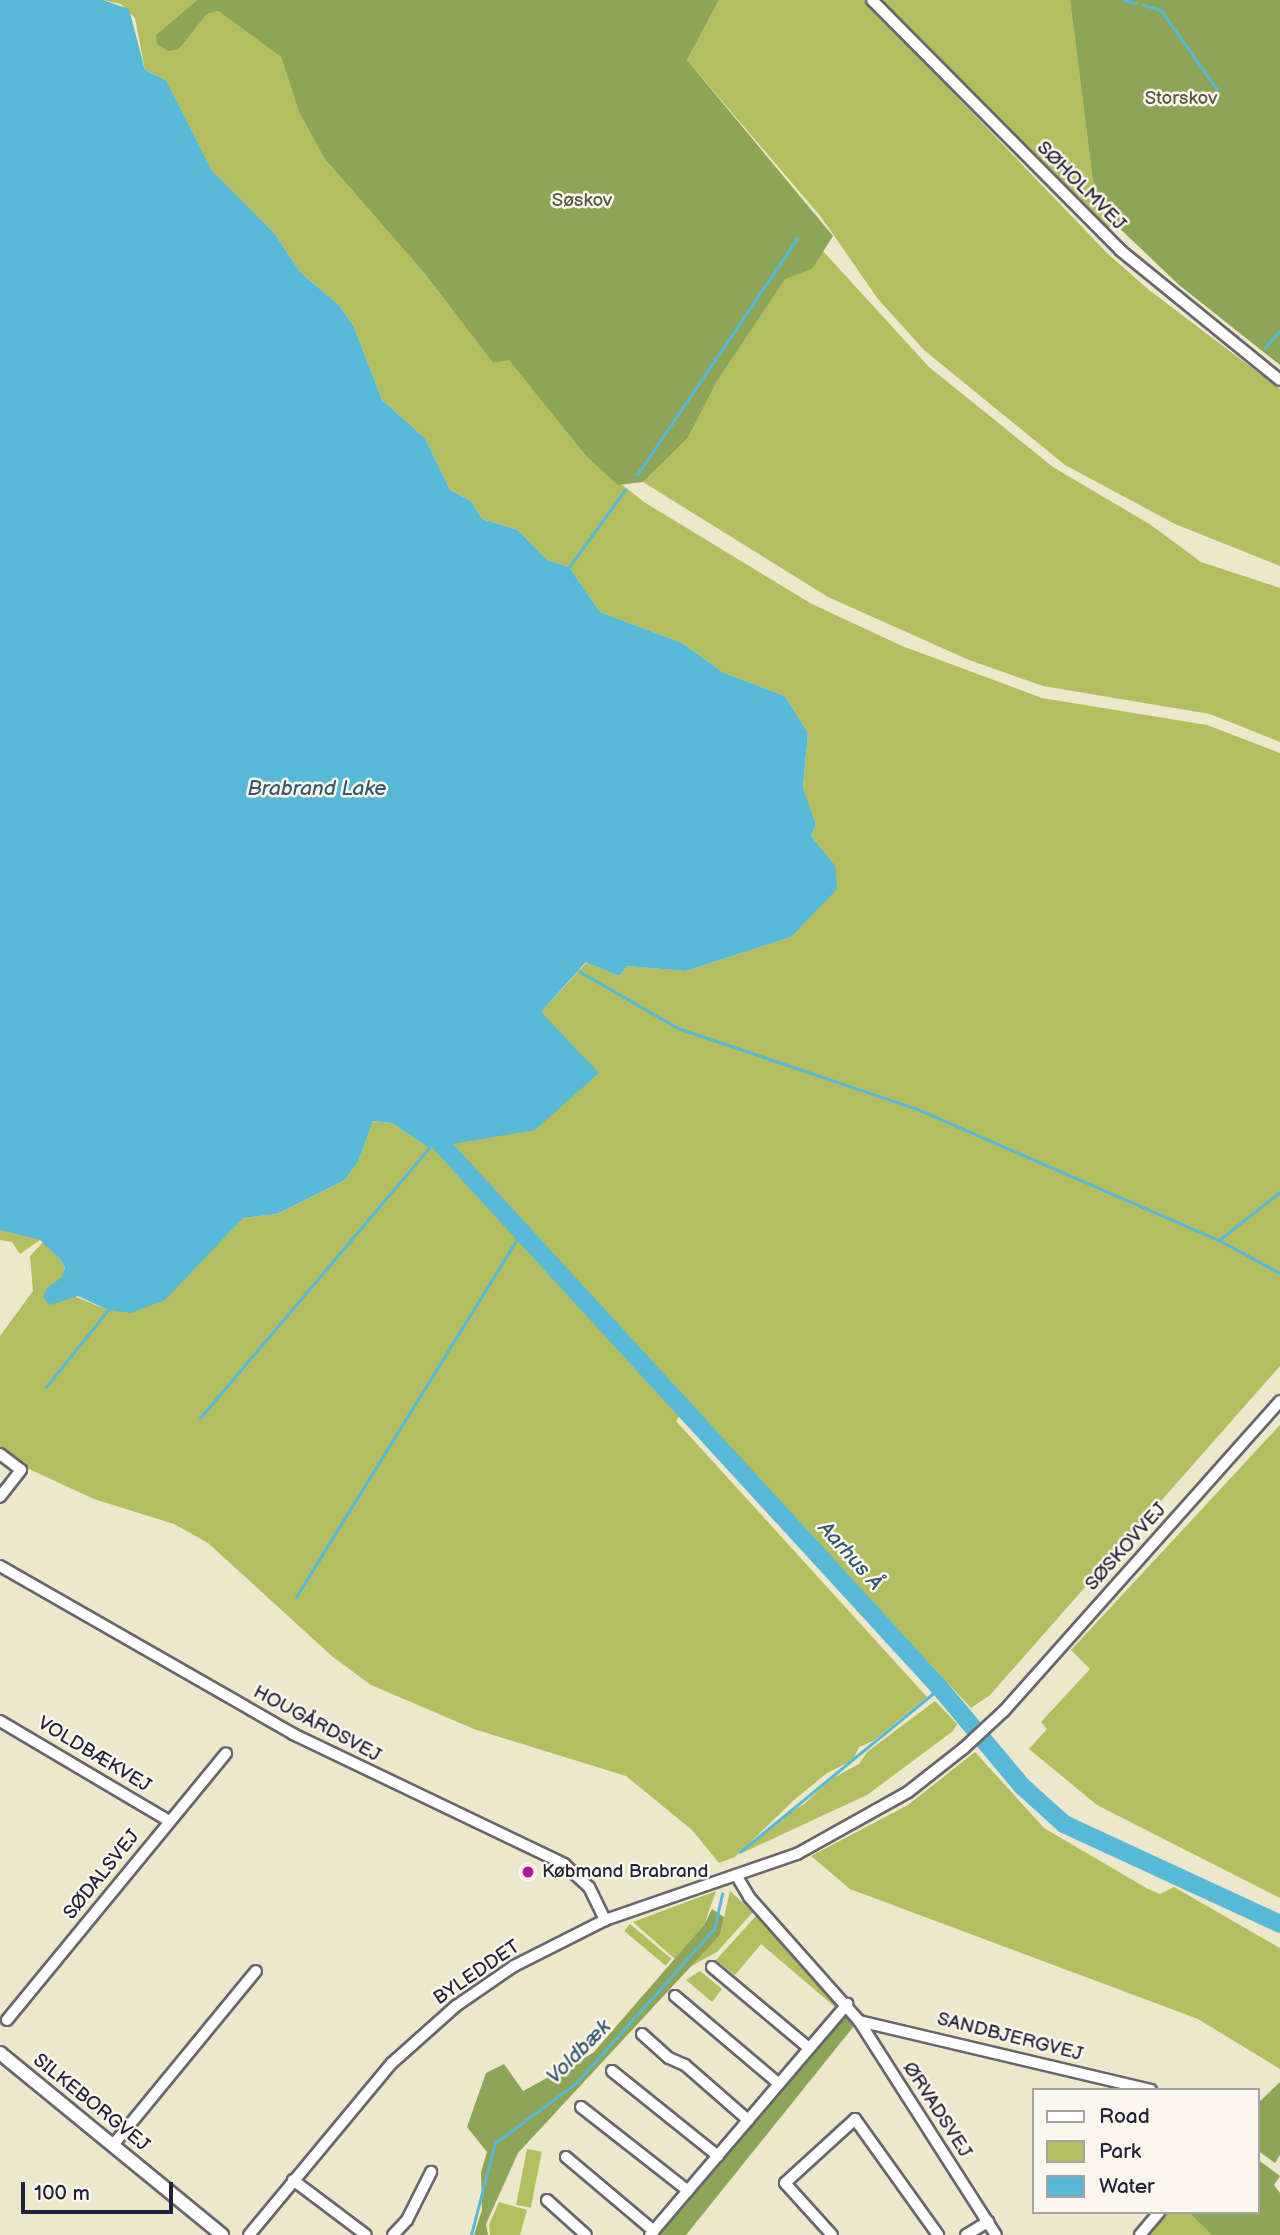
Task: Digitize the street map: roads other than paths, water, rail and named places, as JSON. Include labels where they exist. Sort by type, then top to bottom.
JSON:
[{"type":"main road","name":"SILKEBORGVEJ","points":[[0,2053],[222,2235]]},
{"type":"street","name":"SØHOLMVEJ","points":[[872,0],[1120,250],[1280,380]]},
{"type":"street","name":"SØSKOVVEJ","points":[[736,1875],[849,1828],[908,1792],[964,1748],[995,1719],[1280,1401]]},
{"type":"street","points":[[0,1454],[21,1470],[0,1497]]},
{"type":"street","name":"HOUGÅRDSVEJ","points":[[0,1566],[293,1734],[564,1864],[589,1887],[605,1920]]},
{"type":"street","name":"VOLDBÆKVEJ","points":[[0,1721],[169,1821]]},
{"type":"street","name":"SØDALSVEJ","points":[[7,2021],[226,1753]]},
{"type":"street","name":"BYLEDDET","points":[[249,2235],[364,2092],[432,2026],[514,1966],[605,1920],[736,1875]]},
{"type":"street","name":"ØRVADSVEJ","points":[[736,1875],[759,1908],[847,2004],[996,2235]]},
{"type":"street","points":[[712,1967],[809,2048]]},
{"type":"street","points":[[113,2145],[256,1971]]},
{"type":"street","points":[[675,1996],[779,2084]]},
{"type":"street","points":[[566,2157],[652,2233],[847,2004]]},
{"type":"street","name":"SANDBJERGVEJ","points":[[859,2021],[1143,2088]]},
{"type":"street","points":[[642,2034],[669,2058],[685,2065],[748,2120]]},
{"type":"street","points":[[612,2071],[718,2156]]},
{"type":"street","points":[[581,2107],[688,2191]]},
{"type":"street","points":[[832,2235],[785,2183],[855,2119],[938,2235]]},
{"type":"street","points":[[393,2235],[407,2220],[431,2172]]},
{"type":"street","points":[[293,2180],[366,2235]]},
{"type":"street","points":[[547,2200],[586,2235]]},
{"type":"street","points":[[1140,2235],[1158,2214]]},
{"type":"street","points":[[966,2235],[988,2222]]},
{"type":"water","name":"Brabrand Lake","points":[[0,0],[103,0],[129,9],[145,70],[166,80],[212,171],[275,234],[300,272],[339,305],[354,327],[382,400],[425,438],[450,490],[471,501],[482,519],[518,530],[547,560],[569,567],[600,612],[682,643],[724,673],[785,696],[808,733],[803,788],[816,824],[811,836],[835,865],[837,889],[791,937],[686,971],[627,966],[619,976],[586,962],[541,1012],[599,1073],[535,1130],[429,1148],[392,1123],[373,1121],[358,1162],[345,1180],[277,1214],[243,1218],[165,1300],[131,1313],[108,1310],[78,1296],[50,1305],[43,1298],[46,1289],[62,1277],[65,1268],[60,1259],[40,1240],[0,1230]]},
{"type":"waterway","points":[[1124,0],[1136,3]]},
{"type":"waterway","points":[[1144,5],[1161,10],[1217,89]]},
{"type":"waterway","points":[[637,475],[797,239]]},
{"type":"waterway","points":[[1265,348],[1280,330]]},
{"type":"waterway","points":[[569,567],[625,490]]},
{"type":"waterway","points":[[579,971],[678,1028],[915,1108],[1219,1240],[1280,1192]]},
{"type":"waterway","name":"Aarhus Å","points":[[441,1144],[940,1688],[1022,1786],[1064,1824],[1280,1924]]},
{"type":"waterway","points":[[200,1418],[429,1148]]},
{"type":"waterway","points":[[296,1597],[520,1235]]},
{"type":"waterway","points":[[1219,1240],[1280,1273]]},
{"type":"waterway","points":[[46,1387],[108,1310]]},
{"type":"waterway","name":"Voldbæk","points":[[740,1852],[940,1688]]},
{"type":"waterway","name":"Voldbæk","points":[[471,2235],[495,2143],[577,2082],[714,1929],[722,1894]]},
{"type":"place","name":"Købmand Brabrand","points":[[528,1872]]},
{"type":"park label","name":"Storskov","points":[[1181,99]]},
{"type":"park label","name":"Søskov","points":[[582,201]]}]
